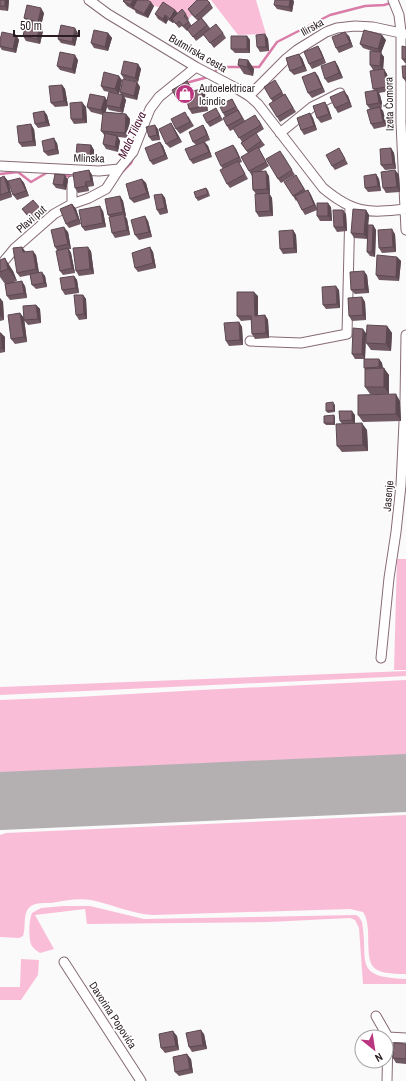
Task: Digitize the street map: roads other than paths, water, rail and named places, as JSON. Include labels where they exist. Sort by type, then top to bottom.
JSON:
[{"type":"street","name":"Butmirska cesta","points":[[89,0],[108,14],[196,67],[249,96],[258,104],[323,188],[334,196],[350,206],[362,210],[376,212],[406,209]]},
{"type":"street","name":"Izeta Čomora","points":[[394,3],[399,15],[403,33],[401,123],[406,209]]},
{"type":"street","name":"Ilirska","points":[[249,96],[286,59],[297,50],[326,32],[337,28],[355,26],[403,33]]},
{"type":"street","name":"Mlinska","points":[[0,166],[99,171],[115,175],[133,152],[150,110],[159,97],[196,67]]},
{"type":"street","points":[[280,133],[312,107],[340,93]]},
{"type":"street","name":"Plavi put","points":[[0,266],[14,249],[54,214],[72,204],[106,189],[115,175]]},
{"type":"street","points":[[72,181],[72,204]]},
{"type":"street","points":[[250,341],[301,343],[347,334],[350,206]]},
{"type":"street","points":[[406,209],[406,230]]},
{"type":"street","name":"Jasenje","points":[[380,658],[401,485],[406,335]]},
{"type":"street","name":"Davorina Popovića","points":[[64,962],[141,1081]]},
{"type":"street","points":[[376,1016],[383,1029]]},
{"type":"street","points":[[394,1037],[406,1038]]},
{"type":"street","points":[[387,1069],[387,1081]]},
{"type":"waterway","name":"Mala Tilava","points":[[249,67],[259,67],[277,42],[330,15],[365,6],[391,3]]},
{"type":"waterway","name":"Mala Tilava","points":[[212,74],[220,67],[240,67]]},
{"type":"waterway","name":"Mala Tilava","points":[[186,83],[208,77]]},
{"type":"waterway","name":"Mala Tilava","points":[[120,174],[131,163],[133,158]]},
{"type":"waterway","name":"Mala Tilava","points":[[0,174],[18,172],[31,182],[48,172]]},
{"type":"waterway","name":"Mala Tilava","points":[[53,173],[73,177]]},
{"type":"place","name":"Autoelektricar Icindic","points":[[185,94]]}]
